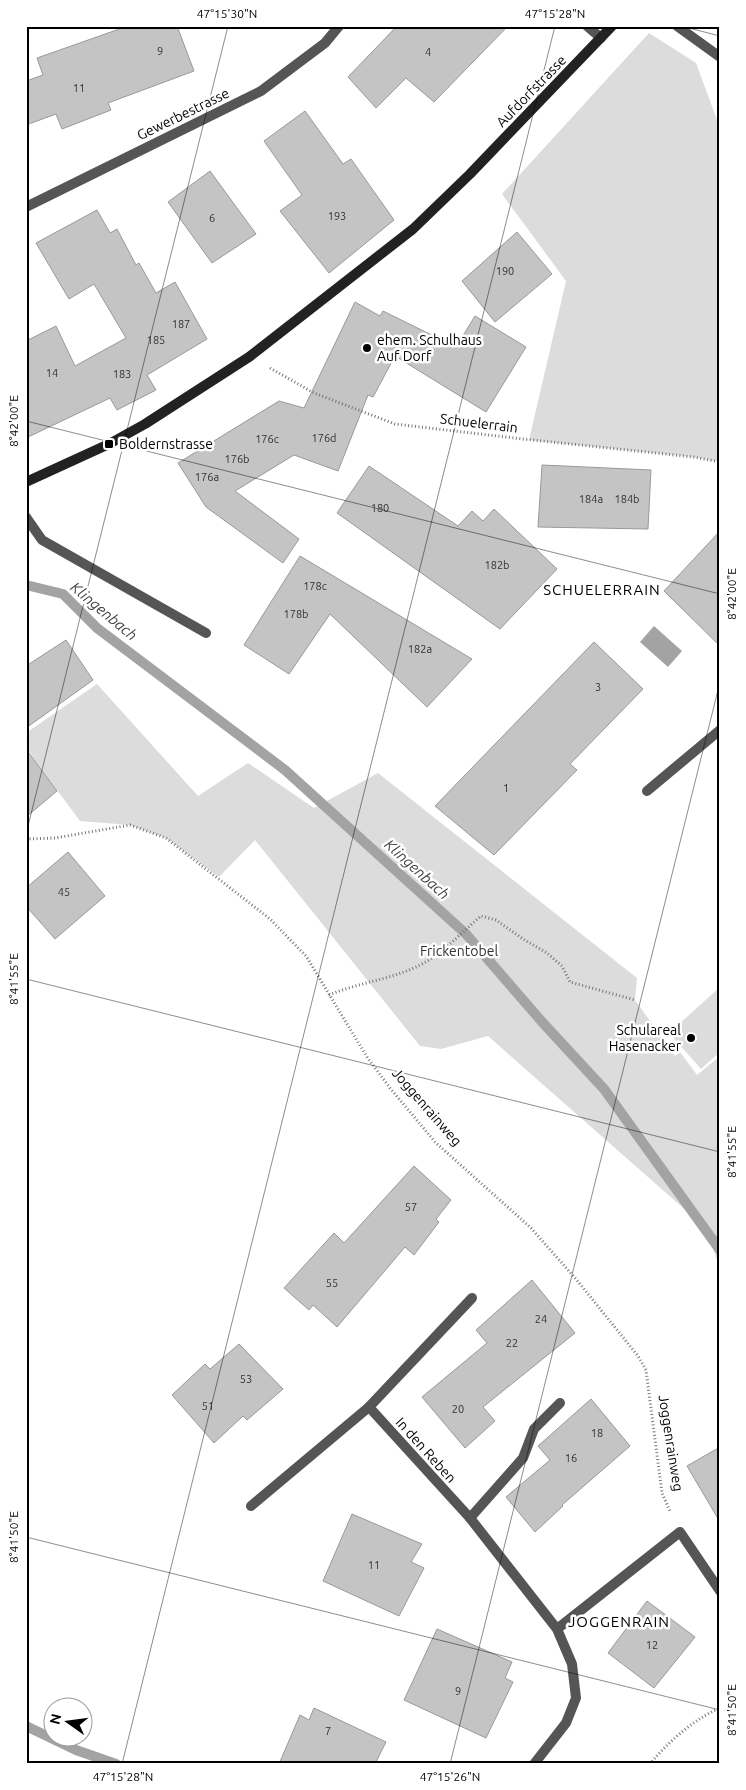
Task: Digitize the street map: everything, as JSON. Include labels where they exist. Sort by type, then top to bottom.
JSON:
[{"type":"street","name":"Gewerbestrasse","points":[[26,207],[261,91],[325,43],[339,26]]},
{"type":"street","points":[[587,26],[601,38]]},
{"type":"street","name":"Aufdorfstrasse","points":[[26,482],[109,444],[145,424],[249,357],[413,229],[470,174],[612,26]]},
{"type":"street","points":[[677,26],[720,56]]},
{"type":"street","points":[[26,517],[42,540],[206,633]]},
{"type":"street","points":[[647,791],[720,730]]},
{"type":"street","points":[[251,1506],[369,1407],[472,1298]]},
{"type":"street","points":[[470,1518],[523,1458],[534,1429],[560,1403]]},
{"type":"street","name":"In den Reben","points":[[369,1407],[470,1518],[557,1628],[572,1664],[576,1698],[566,1724],[534,1764]]},
{"type":"street","points":[[557,1628],[680,1532],[720,1591]]},
{"type":"path","name":"Schuelerrain","points":[[249,357],[314,393],[395,424],[693,457],[720,462]]},
{"type":"path","name":"Joggenrainweg","points":[[26,839],[55,838],[130,825],[166,838],[270,919],[306,956],[367,1057],[435,1142],[531,1228],[576,1279],[638,1356],[646,1370],[662,1493],[680,1532]]},
{"type":"path","points":[[329,995],[346,988],[407,971],[425,962],[480,916],[496,920],[547,953],[562,966],[570,982],[635,1000]]},
{"type":"path","points":[[650,1764],[693,1724],[720,1708]]},
{"type":"green space","points":[[649,33],[696,63],[720,128],[720,462],[693,457],[529,440],[566,281],[502,194]]},
{"type":"green space","name":"Frickentobel","points":[[97,684],[198,796],[248,763],[314,808],[378,773],[637,978],[635,1000],[675,1056],[680,1052],[697,1075],[720,1056],[720,1270],[707,1229],[488,1036],[441,1049],[420,1046],[255,840],[219,877],[166,838],[130,825],[80,821],[26,746],[26,733]]},
{"type":"green space","points":[[720,987],[720,1052],[701,1069],[669,1033]]},
{"type":"shaded area","points":[[654,626],[682,651],[668,667],[640,642]]},
{"type":"building","points":[[128,26],[177,26],[194,71],[108,103],[111,110],[62,129],[56,114],[26,125],[26,81],[43,75],[37,58]]},
{"type":"building","points":[[397,26],[508,26],[434,102],[406,78],[376,108],[348,77]]},
{"type":"building","points":[[305,111],[343,164],[351,159],[394,220],[329,273],[280,211],[302,195],[264,141]]},
{"type":"building","points":[[210,171],[256,234],[212,263],[168,202]]},
{"type":"building","points":[[97,210],[110,233],[117,229],[136,265],[139,263],[156,293],[175,282],[207,339],[147,375],[156,390],[117,410],[110,398],[26,438],[26,341],[56,326],[75,366],[126,338],[94,284],[69,299],[36,243]]},
{"type":"building","points":[[517,232],[552,274],[495,322],[462,281]]},
{"type":"building","points":[[355,302],[380,316],[383,311],[456,347],[475,316],[526,347],[486,412],[395,356],[373,397],[368,395],[338,471],[294,455],[235,491],[299,539],[283,563],[206,507],[178,463],[279,401],[304,408]]},
{"type":"building","points":[[542,465],[651,470],[648,529],[538,527]]},
{"type":"building","points":[[369,466],[458,526],[472,511],[483,521],[494,509],[557,569],[500,629],[337,513]]},
{"type":"building","points":[[720,531],[720,646],[664,591]]},
{"type":"building","points":[[300,556],[472,659],[427,707],[330,614],[289,674],[244,645]]},
{"type":"building","points":[[66,640],[93,680],[26,728],[26,666]]},
{"type":"building","points":[[594,642],[643,689],[570,764],[577,770],[494,855],[435,806]]},
{"type":"building","points":[[26,749],[57,791],[26,817]]},
{"type":"building","points":[[68,852],[105,896],[55,939],[26,906],[26,888]]},
{"type":"building","points":[[414,1166],[451,1200],[436,1219],[439,1222],[414,1255],[405,1247],[337,1327],[313,1305],[309,1310],[284,1288],[334,1233],[344,1243]]},
{"type":"building","points":[[532,1280],[575,1333],[483,1407],[495,1421],[465,1448],[422,1397],[487,1343],[476,1330]]},
{"type":"building","points":[[239,1344],[283,1389],[247,1420],[243,1416],[214,1443],[172,1395],[205,1364],[210,1369]]},
{"type":"building","points":[[591,1399],[630,1446],[562,1505],[535,1532],[506,1497],[550,1460],[538,1446]]},
{"type":"building","points":[[720,1447],[720,1522],[687,1466]]},
{"type":"building","points":[[352,1514],[422,1544],[411,1562],[424,1568],[399,1616],[323,1581]]},
{"type":"building","points":[[647,1601],[695,1637],[654,1688],[608,1653]]},
{"type":"building","points":[[437,1629],[512,1662],[505,1678],[513,1682],[486,1738],[404,1700]]},
{"type":"building","points":[[314,1708],[386,1742],[375,1764],[279,1764],[300,1715],[309,1720]]},
{"type":"waterway","name":"Klingenbach","points":[[26,585],[63,594],[97,628],[285,770],[466,934],[543,1023],[604,1089],[720,1250]]},
{"type":"waterway","points":[[26,1726],[76,1750],[116,1764]]},
{"type":"place","name":"ehem. Schulhaus Auf Dorf","points":[[367,348]]},
{"type":"place","name":"Boldernstrasse","points":[[109,444]]},
{"type":"place","name":"Schulareal Hasenacker","points":[[691,1038]]},
{"type":"district","name":"SCHUELERRAIN","points":[[602,589]]},
{"type":"district","name":"JOGGENRAIN","points":[[619,1621]]}]
